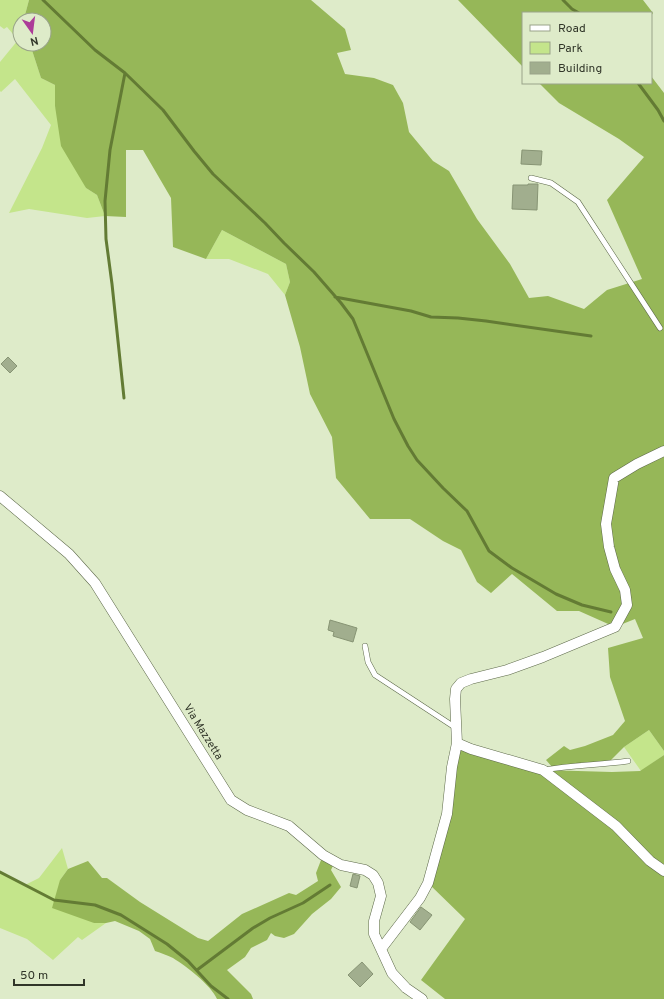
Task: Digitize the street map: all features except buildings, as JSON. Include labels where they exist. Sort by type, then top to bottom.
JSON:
[{"type":"street","points":[[422,999],[406,988],[392,973],[381,949],[420,898],[428,883],[447,814],[452,767],[457,743],[456,689],[461,683],[471,679],[507,670],[543,658],[615,627],[627,605],[625,590],[615,569],[609,547],[606,524],[614,478],[637,464],[664,451]]},
{"type":"street","name":"Via Mazzetta","points":[[0,496],[69,554],[95,582],[231,800],[247,810],[289,826],[323,855],[341,865],[365,870],[373,875],[378,883],[381,896],[374,921],[374,934],[381,949]]},
{"type":"street","points":[[457,743],[471,749],[543,770],[616,826],[650,862],[664,870]]},
{"type":"lane","points":[[531,178],[551,183],[578,202],[660,328]]},
{"type":"lane","points":[[364,646],[368,662],[375,675],[457,729]]},
{"type":"lane","points":[[543,770],[569,766],[628,761]]},
{"type":"green space","points":[[0,0],[29,0],[26,12],[12,12],[12,33],[7,27],[4,29],[0,26]]},
{"type":"green space","points":[[29,0],[311,0],[345,29],[351,50],[337,53],[345,74],[374,78],[393,85],[403,103],[409,132],[433,161],[449,171],[477,219],[510,264],[529,298],[548,296],[584,309],[607,290],[642,279],[607,200],[644,157],[619,139],[559,103],[540,84],[652,84],[652,77],[664,93],[664,751],[649,730],[624,747],[606,765],[553,768],[546,760],[564,746],[570,750],[613,735],[625,721],[610,677],[608,648],[643,638],[635,619],[615,627],[579,611],[557,611],[512,574],[491,593],[477,582],[461,550],[443,541],[410,519],[370,519],[336,478],[332,437],[310,394],[300,347],[285,295],[290,282],[286,264],[222,230],[206,259],[173,247],[171,198],[143,150],[126,150],[126,217],[105,216],[97,195],[86,188],[61,146],[55,106],[55,85],[41,78],[33,52],[52,52],[52,12],[26,12]]},
{"type":"green space","points":[[458,0],[643,0],[653,13],[652,14],[652,12],[522,12],[522,66]]},
{"type":"green space","points":[[12,47],[12,52],[33,52],[41,78],[55,85],[55,106],[86,188],[97,195],[105,216],[87,218],[29,209],[9,213],[42,148],[51,125],[15,79],[1,92],[0,91],[0,62]]},
{"type":"green space","points":[[222,230],[286,264],[290,282],[285,295],[268,274],[229,259],[206,259]]},
{"type":"green space","points":[[649,730],[664,751],[664,755],[641,771],[624,747]]},
{"type":"green space","points":[[457,743],[543,770],[612,772],[640,771],[664,755],[664,999],[445,999],[421,980],[465,919],[428,883]]},
{"type":"green space","points":[[62,848],[68,869],[60,880],[94,923],[106,923],[82,940],[78,937],[53,960],[27,939],[0,928],[0,872],[25,885],[39,878]]},
{"type":"green space","points":[[323,855],[335,861],[331,870],[341,887],[331,899],[312,914],[294,934],[284,938],[275,936],[271,933],[267,940],[251,948],[245,957],[227,970],[251,994],[253,999],[217,999],[204,982],[191,971],[173,958],[155,951],[150,939],[139,931],[115,921],[94,923],[52,908],[60,880],[68,869],[88,861],[102,878],[107,878],[140,902],[198,938],[208,941],[242,914],[289,893],[296,895],[318,881],[316,873]]},
{"type":"waterway","points":[[43,0],[95,50],[125,73],[163,110],[213,174],[314,272],[341,303],[353,319],[394,419],[408,446],[417,460],[467,511],[489,551],[512,568],[556,594],[582,605],[611,612]]},
{"type":"waterway","points":[[563,0],[577,12]]},
{"type":"waterway","points":[[124,398],[106,239],[105,201],[110,150],[125,73]]},
{"type":"waterway","points":[[639,84],[658,110],[664,121]]},
{"type":"waterway","points":[[335,297],[411,311],[431,317],[486,321],[591,336]]},
{"type":"waterway","points":[[0,872],[54,900],[95,905],[121,915],[167,944],[188,961],[211,986],[228,999]]},
{"type":"waterway","points":[[197,970],[253,928],[270,918],[303,903],[330,885]]}]
